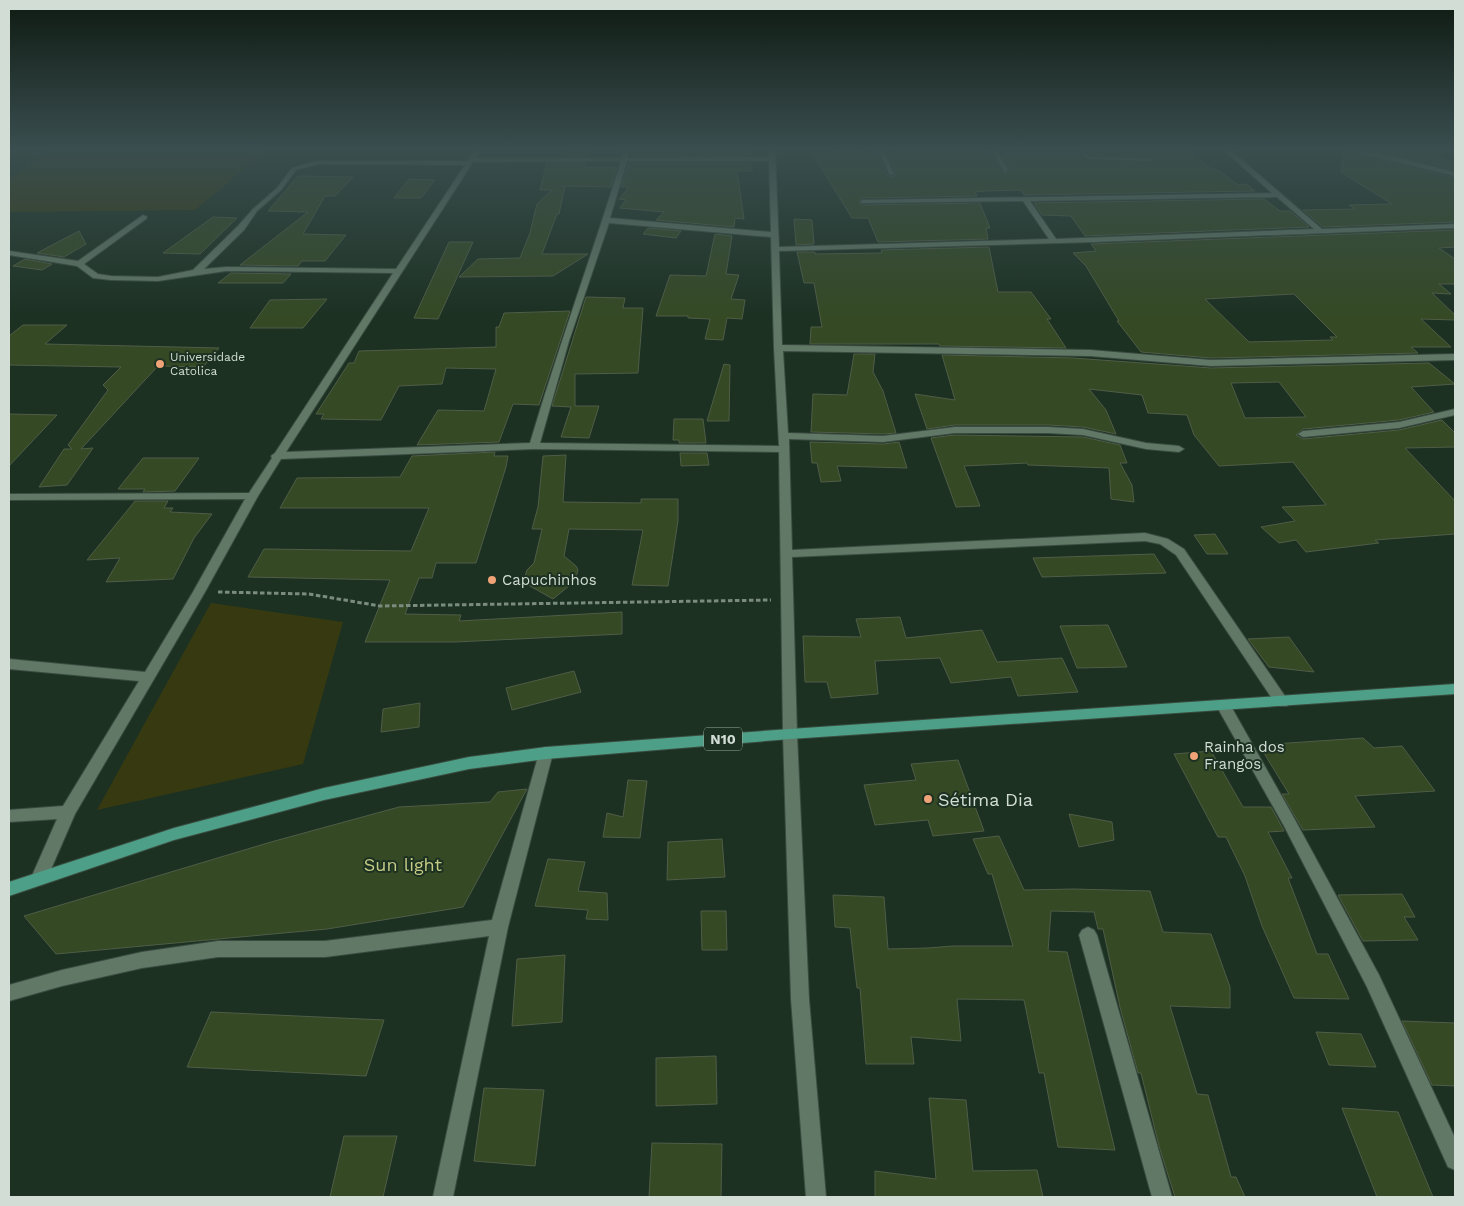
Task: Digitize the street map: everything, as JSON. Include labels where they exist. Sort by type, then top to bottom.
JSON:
[{"type":"main road","name":"N10","points":[[9,889],[174,834],[324,794],[469,763],[546,752],[1455,689]]},
{"type":"street","points":[[196,272],[231,239],[261,204]]},
{"type":"street","points":[[39,878],[68,812],[199,592],[276,456],[443,204]]},
{"type":"street","points":[[534,446],[567,333],[594,260],[610,204]]},
{"type":"street","points":[[774,204],[778,348],[784,449],[786,600],[800,998],[816,1197]]},
{"type":"street","points":[[1029,204],[1054,241]]},
{"type":"street","points":[[1289,204],[1320,231]]},
{"type":"street","points":[[79,264],[143,217]]},
{"type":"street","points":[[605,220],[775,236]]},
{"type":"street","points":[[776,249],[1455,226]]},
{"type":"street","points":[[9,253],[79,264],[96,276],[111,278],[158,279],[226,269],[399,271]]},
{"type":"street","points":[[778,348],[1090,353],[1211,363],[1455,357]]},
{"type":"street","points":[[1303,434],[1412,423],[1455,412]]},
{"type":"street","points":[[782,436],[883,439],[954,430],[1048,430],[1083,432],[1146,446],[1180,449]]},
{"type":"street","points":[[276,456],[534,446],[784,449]]},
{"type":"street","points":[[9,497],[252,496]]},
{"type":"street","points":[[786,554],[1145,537],[1160,540],[1172,545],[1180,552],[1282,702]]},
{"type":"street","points":[[9,664],[149,676]]},
{"type":"street","points":[[1223,705],[1289,822],[1373,980],[1455,1160]]},
{"type":"street","points":[[443,1197],[499,927],[546,752]]},
{"type":"street","points":[[9,816],[68,812]]},
{"type":"street","points":[[9,993],[62,978],[142,960],[218,949],[325,949],[499,927]]},
{"type":"street","points":[[1088,935],[1162,1197]]},
{"type":"path","points":[[199,592],[309,594],[380,606],[672,604],[786,600]]},
{"type":"green space","points":[[9,204],[202,204],[195,210],[9,212]]},
{"type":"green space","points":[[211,603],[343,622],[303,764],[97,810]]},
{"type":"building","points":[[274,204],[320,204],[303,234],[346,235],[325,261],[302,261],[298,266],[240,265],[308,212],[268,211]]},
{"type":"building","points":[[537,204],[561,204],[559,214],[557,214],[542,254],[588,254],[553,276],[459,277],[478,259],[520,258],[530,233]]},
{"type":"building","points":[[623,204],[742,204],[744,219],[735,218],[734,227],[656,220],[664,212],[620,208]]},
{"type":"building","points":[[844,204],[981,204],[990,228],[986,228],[988,239],[878,242],[868,218],[852,218]]},
{"type":"building","points":[[1035,204],[1271,204],[1280,211],[1290,211],[1309,227],[1085,236],[1071,216],[1042,215]]},
{"type":"building","points":[[1455,204],[1455,222],[1323,227],[1303,210],[1355,209],[1349,205]]},
{"type":"building","points":[[213,217],[237,218],[200,254],[163,253]]},
{"type":"building","points":[[794,219],[812,220],[814,244],[796,245]]},
{"type":"building","points":[[648,228],[681,231],[676,238],[643,234]]},
{"type":"building","points":[[1455,230],[1455,247],[1439,248],[1455,259],[1455,284],[1439,284],[1451,294],[1432,293],[1455,315],[1455,320],[1421,319],[1451,347],[1411,347],[1418,353],[1211,358],[1141,352],[1117,321],[1119,321],[1086,266],[1073,253],[1096,251],[1091,244]],"holes":[[[1294,294],[1337,337],[1330,337],[1333,340],[1249,342],[1205,299]]]},
{"type":"building","points":[[79,231],[86,244],[64,257],[37,253]]},
{"type":"building","points":[[715,234],[732,236],[726,274],[739,275],[731,299],[745,300],[742,319],[727,318],[723,340],[705,339],[710,319],[688,318],[688,316],[656,316],[670,275],[706,276]]},
{"type":"building","points":[[449,242],[473,242],[438,319],[414,318]]},
{"type":"building","points":[[989,247],[998,292],[1031,292],[1051,319],[1047,319],[1066,348],[940,346],[939,344],[810,344],[811,327],[822,327],[814,283],[804,283],[797,252],[815,252],[815,254],[882,253],[881,250]]},
{"type":"building","points":[[25,259],[52,264],[42,270],[13,266]]},
{"type":"building","points":[[231,273],[291,274],[283,283],[218,283]]},
{"type":"building","points":[[586,297],[625,298],[623,308],[643,308],[638,373],[575,374],[575,406],[599,406],[589,438],[561,437],[571,407],[552,406]]},
{"type":"building","points":[[327,299],[303,328],[250,328],[270,300]]},
{"type":"building","points":[[570,311],[539,405],[513,404],[499,442],[417,445],[438,410],[484,411],[496,369],[446,368],[442,384],[399,386],[381,420],[321,419],[324,414],[316,414],[349,363],[354,363],[359,351],[496,347],[496,327],[499,327],[504,313]]},
{"type":"building","points":[[23,325],[67,325],[45,344],[219,348],[203,367],[158,366],[81,449],[93,448],[67,485],[39,487],[64,449],[72,449],[68,445],[108,390],[103,385],[121,367],[9,365],[9,336]]},
{"type":"building","points":[[854,354],[875,354],[873,372],[883,391],[896,433],[811,432],[813,394],[847,395]]},
{"type":"building","points":[[942,355],[1073,358],[1211,368],[1429,363],[1455,384],[1411,387],[1434,412],[1399,420],[1303,429],[1296,435],[1303,439],[1399,430],[1442,420],[1455,433],[1455,447],[1405,448],[1455,501],[1455,534],[1375,540],[1379,543],[1306,552],[1296,540],[1279,543],[1261,527],[1295,521],[1282,507],[1326,505],[1293,462],[1219,466],[1194,435],[1187,415],[1148,413],[1142,395],[1089,389],[1106,410],[1116,434],[1083,427],[1048,425],[955,425],[927,429],[915,394],[955,400]],"holes":[[[1279,382],[1306,417],[1245,418],[1231,383]]]},
{"type":"building","points":[[724,364],[730,365],[729,421],[707,421]]},
{"type":"building","points":[[9,414],[57,415],[9,466]]},
{"type":"building","points":[[674,419],[703,419],[706,443],[679,443],[679,440],[673,440]]},
{"type":"building","points":[[955,435],[1083,437],[1120,445],[1127,463],[1120,463],[1132,485],[1134,502],[1111,499],[1109,468],[1028,465],[1027,463],[964,466],[980,506],[956,507],[931,438]]},
{"type":"building","points":[[810,442],[883,444],[899,442],[907,468],[837,466],[841,481],[821,482],[817,463],[812,463]]},
{"type":"building","points":[[495,452],[494,456],[508,456],[476,563],[436,563],[432,578],[419,578],[405,614],[461,615],[459,621],[622,612],[622,634],[455,642],[365,642],[390,580],[248,577],[264,549],[411,551],[429,508],[280,508],[297,478],[400,477],[412,456]]},
{"type":"building","points":[[680,453],[707,453],[709,465],[681,466]]},
{"type":"building","points":[[566,455],[563,502],[641,503],[641,499],[678,499],[678,521],[668,586],[632,585],[643,530],[569,529],[564,556],[578,570],[575,581],[553,599],[530,586],[526,581],[525,576],[527,570],[534,563],[542,529],[532,529],[538,507],[543,456]]},
{"type":"building","points":[[143,458],[199,458],[175,491],[143,492],[145,489],[118,489]]},
{"type":"building","points":[[135,501],[168,501],[164,508],[173,508],[170,512],[212,514],[194,538],[173,579],[106,582],[120,558],[87,560]]},
{"type":"building","points":[[1215,534],[1228,554],[1207,554],[1194,535]]},
{"type":"building","points":[[1154,554],[1166,573],[1042,577],[1033,558]]},
{"type":"building","points":[[900,617],[906,638],[982,630],[997,662],[1062,658],[1078,692],[1018,696],[1011,677],[951,683],[940,658],[875,661],[878,694],[831,698],[827,682],[805,682],[803,636],[861,637],[856,619]]},
{"type":"building","points":[[1108,625],[1127,667],[1077,668],[1060,626]]},
{"type":"building","points":[[1289,637],[1314,672],[1269,667],[1248,639]]},
{"type":"building","points":[[574,671],[581,692],[512,710],[506,688]]},
{"type":"building","points":[[420,703],[419,727],[381,732],[383,709]]},
{"type":"building","points":[[1363,738],[1374,748],[1402,746],[1435,791],[1355,796],[1375,827],[1303,830],[1282,794],[1289,794],[1259,745]]},
{"type":"building","points":[[1211,751],[1243,807],[1271,807],[1284,831],[1268,832],[1292,878],[1288,878],[1317,954],[1328,954],[1349,999],[1294,998],[1262,926],[1245,876],[1226,837],[1218,837],[1174,754]]},
{"type":"building","points":[[958,760],[984,831],[933,836],[928,820],[875,825],[864,785],[916,780],[911,764]]},
{"type":"building","points":[[628,780],[647,781],[640,838],[603,837],[607,813],[623,817]]},
{"type":"building","name":"Sun light","points":[[527,789],[463,907],[327,929],[56,954],[24,916],[271,842],[399,807],[490,802],[498,792]]},
{"type":"building","points":[[1069,814],[1112,822],[1114,840],[1079,847]]},
{"type":"building","points":[[999,836],[1024,890],[1150,891],[1163,932],[1211,934],[1230,987],[1230,1008],[1170,1006],[1197,1094],[1208,1095],[1231,1177],[1236,1177],[1245,1197],[1175,1197],[1159,1146],[1141,1073],[1138,1073],[1120,1007],[1103,929],[1098,929],[1094,912],[1051,911],[1048,951],[1067,952],[1115,1150],[1058,1147],[1044,1073],[1039,1073],[1024,1000],[957,999],[961,1041],[911,1037],[914,1064],[866,1064],[860,988],[857,988],[850,928],[835,927],[833,895],[884,897],[888,949],[1013,946],[992,874],[988,874],[973,839]]},
{"type":"building","points":[[722,839],[725,877],[667,880],[668,842]]},
{"type":"building","points":[[548,859],[585,862],[578,891],[607,893],[608,920],[586,919],[588,910],[535,906]]},
{"type":"building","points":[[1402,894],[1415,917],[1404,917],[1418,940],[1363,941],[1338,895]]},
{"type":"building","points":[[701,911],[726,911],[727,950],[702,950]]},
{"type":"building","points":[[565,955],[562,1022],[512,1026],[517,959]]},
{"type":"building","points":[[211,1012],[384,1020],[366,1076],[187,1067]]},
{"type":"building","points":[[1402,1021],[1455,1023],[1455,1086],[1432,1085]]},
{"type":"building","points":[[1316,1032],[1361,1034],[1376,1067],[1329,1065]]},
{"type":"building","points":[[716,1056],[717,1104],[656,1106],[656,1058]]},
{"type":"building","points":[[484,1088],[544,1090],[535,1166],[474,1161]]},
{"type":"building","points":[[929,1098],[966,1100],[973,1171],[1037,1170],[1043,1197],[875,1197],[875,1171],[936,1179]]},
{"type":"building","points":[[1342,1108],[1398,1112],[1433,1197],[1377,1197]]},
{"type":"building","points":[[344,1136],[397,1136],[383,1197],[330,1197]]},
{"type":"building","points":[[652,1143],[722,1144],[721,1197],[649,1197]]},
{"type":"place","name":"Universidade Catolica","points":[[160,364]]},
{"type":"place","name":"Capuchinhos","points":[[492,580]]},
{"type":"place","name":"Rainha dos Frangos","points":[[1194,756]]},
{"type":"place","name":"Sétima Dia","points":[[928,799]]}]
